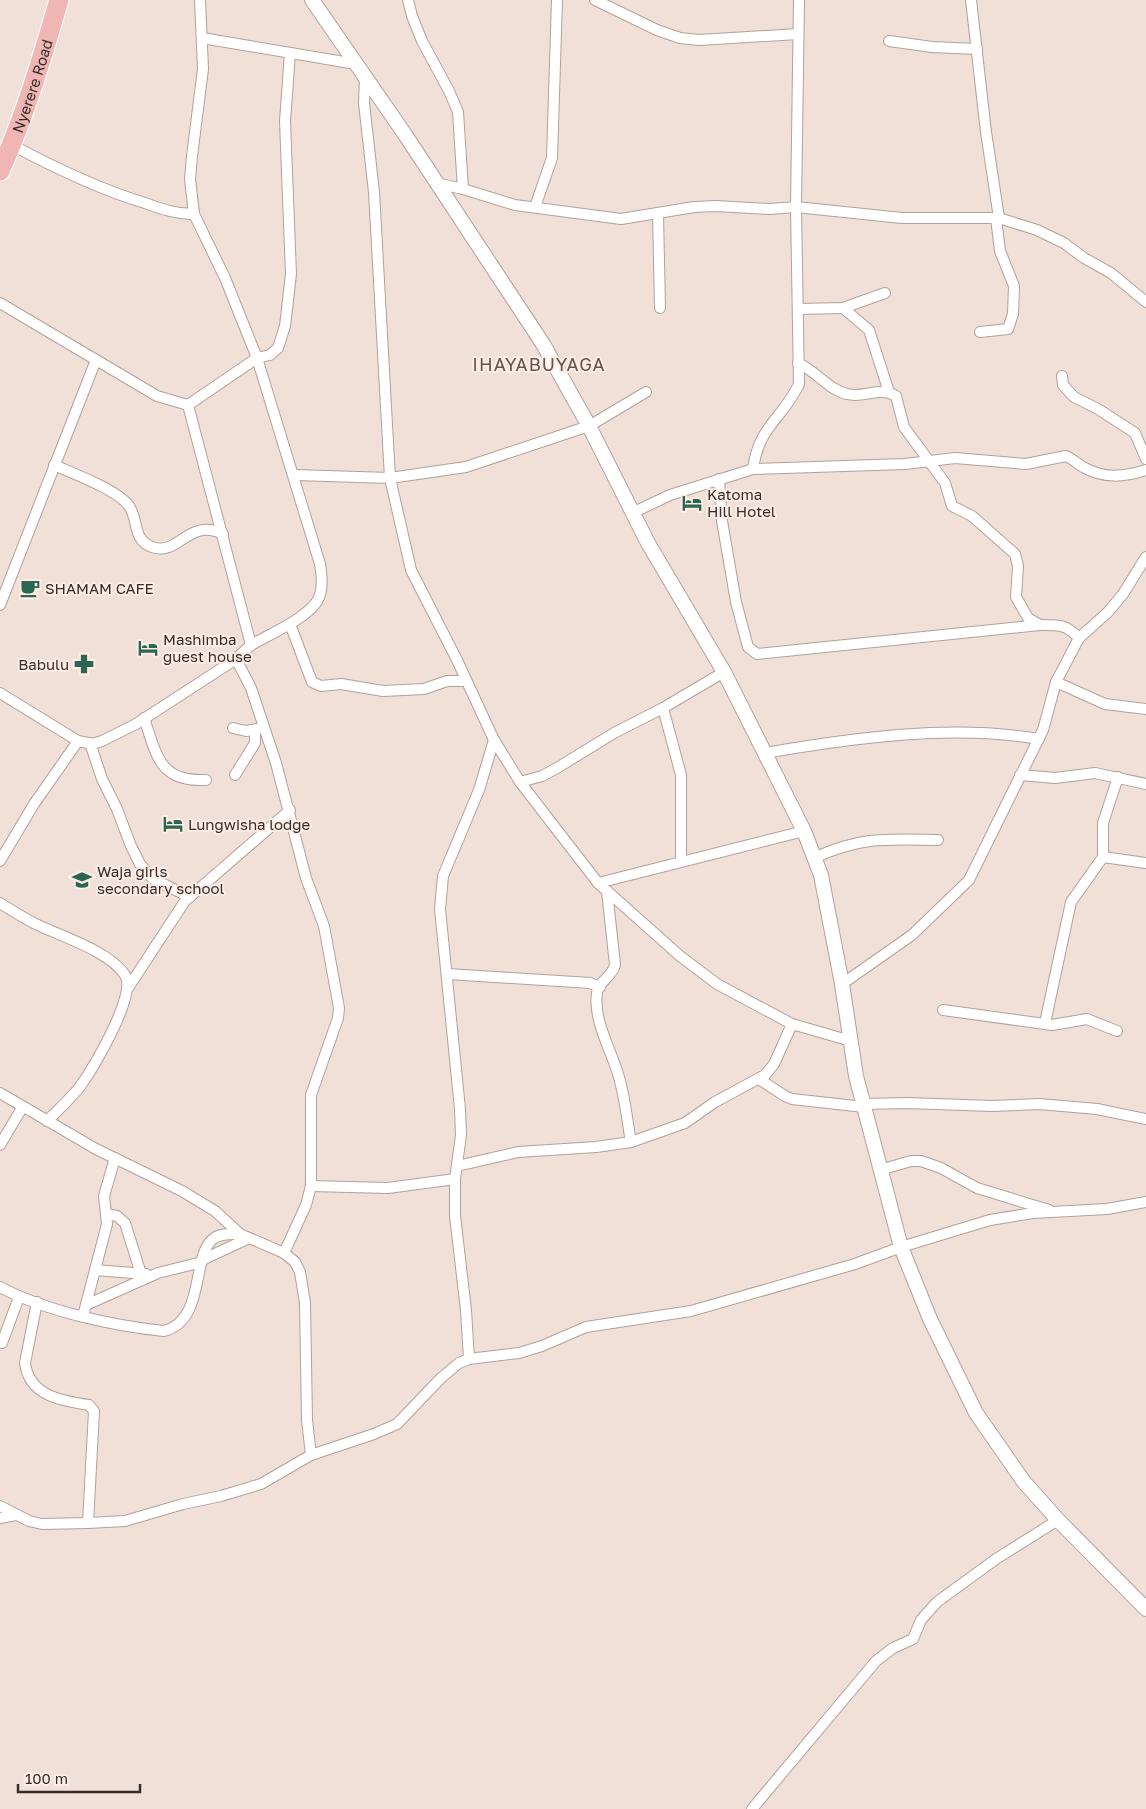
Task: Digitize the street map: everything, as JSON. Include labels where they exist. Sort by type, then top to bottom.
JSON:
[{"type":"highway","name":"Nyerere Road","points":[[0,171],[12,145],[59,0]]},
{"type":"main road","points":[[312,0],[543,344],[589,426],[632,513],[724,672],[804,831],[821,875],[864,1106],[901,1247],[930,1319],[976,1414],[1024,1482],[1058,1520],[1146,1609]]},
{"type":"street","points":[[0,693],[78,741],[90,743],[102,741],[144,718],[236,659],[251,645],[307,613],[319,600],[323,579],[295,476],[257,358],[225,278],[194,214],[190,179],[203,69],[200,0]]},
{"type":"street","points":[[408,0],[422,41],[458,112],[463,189]]},
{"type":"street","points":[[535,208],[552,158],[557,0]]},
{"type":"street","points":[[595,0],[656,30],[680,38],[698,40],[754,35],[798,34]]},
{"type":"street","points":[[753,468],[761,437],[791,401],[798,384],[796,207],[799,0]]},
{"type":"street","points":[[971,0],[1000,251],[1014,286],[1013,314],[1008,329],[980,332]]},
{"type":"street","points":[[202,38],[356,64]]},
{"type":"street","points":[[889,41],[932,47],[977,49]]},
{"type":"street","points":[[188,405],[257,358],[270,355],[278,348],[284,326],[290,274],[285,121],[290,53]]},
{"type":"street","points":[[365,77],[364,103],[374,192],[390,478],[410,570],[494,740],[520,782],[598,883],[680,956],[717,984],[792,1024],[851,1042]]},
{"type":"street","points":[[12,145],[58,169],[129,198],[170,212],[194,214]]},
{"type":"street","points":[[436,183],[463,189],[494,200],[535,208],[622,218],[694,207],[769,209],[796,207],[902,218],[997,218],[1037,230],[1064,243],[1084,258],[1111,273],[1146,302]]},
{"type":"street","points":[[658,214],[660,308]]},
{"type":"street","points":[[798,310],[843,308],[885,293]]},
{"type":"street","points":[[0,303],[157,396],[188,405]]},
{"type":"street","points":[[843,308],[869,330],[889,392]]},
{"type":"street","points":[[0,605],[96,360]]},
{"type":"street","points":[[798,363],[809,368],[832,386],[847,394],[855,395],[884,390],[896,396],[904,427],[948,490],[952,506],[972,516],[1016,554],[1018,566],[1016,597],[1028,618],[1040,625]]},
{"type":"street","points":[[1062,376],[1063,384],[1074,398],[1098,409],[1105,416],[1135,433],[1146,459]]},
{"type":"street","points":[[295,476],[390,478],[466,467],[589,426],[646,392]]},
{"type":"street","points":[[188,405],[224,534],[251,645]]},
{"type":"street","points":[[632,513],[670,495],[753,468],[927,461],[955,458],[1026,464],[1066,456],[1089,470],[1106,475],[1122,477],[1146,470]]},
{"type":"street","points":[[54,465],[93,482],[128,504],[138,535],[141,540],[152,547],[158,548],[172,545],[198,529],[215,530],[224,534]]},
{"type":"street","points":[[719,479],[722,521],[736,602],[748,647],[757,654],[1040,625],[1060,625],[1071,629],[1079,638]]},
{"type":"street","points":[[842,984],[912,935],[959,892],[969,880],[1039,739],[1056,682],[1079,638],[1108,612],[1123,594],[1146,557]]},
{"type":"street","points":[[290,624],[312,682],[316,685],[341,684],[383,691],[424,689],[447,680],[466,681]]},
{"type":"street","points":[[236,659],[251,688],[260,729],[290,810],[306,878],[324,926],[339,1008],[338,1018],[311,1095],[311,1186],[306,1205],[284,1253]]},
{"type":"street","points":[[520,782],[542,776],[557,768],[614,733],[664,708],[724,672]]},
{"type":"street","points":[[1056,682],[1105,704],[1146,709]]},
{"type":"street","points":[[664,708],[681,776],[681,862]]},
{"type":"street","points":[[144,718],[166,770],[174,776],[185,780],[206,780]]},
{"type":"street","points":[[233,728],[260,729]]},
{"type":"street","points":[[235,775],[255,743],[260,729]]},
{"type":"street","points":[[765,753],[828,742],[943,733],[1001,733],[1039,739]]},
{"type":"street","points":[[469,1359],[466,1310],[457,1243],[455,1179],[461,1135],[460,1109],[440,909],[443,876],[479,790],[494,740]]},
{"type":"street","points":[[0,861],[34,804],[78,741]]},
{"type":"street","points":[[90,743],[102,779],[140,864],[153,879],[190,897]]},
{"type":"street","points":[[1020,775],[1048,778],[1095,774],[1146,784]]},
{"type":"street","points":[[1045,1023],[1071,902],[1103,857],[1103,823],[1118,778]]},
{"type":"street","points":[[47,1121],[80,1086],[118,1021],[128,988],[190,897],[290,810]]},
{"type":"street","points":[[598,883],[804,831]]},
{"type":"street","points":[[814,858],[860,841],[903,838],[938,840]]},
{"type":"street","points":[[1103,857],[1146,863]]},
{"type":"street","points":[[607,891],[615,965],[610,976],[600,987],[597,999],[603,1035],[619,1077],[631,1142]]},
{"type":"street","points":[[0,904],[38,926],[67,937],[108,960],[124,974],[128,988]]},
{"type":"street","points":[[448,974],[590,983],[600,987]]},
{"type":"street","points":[[943,1010],[1052,1025],[1087,1019],[1117,1031]]},
{"type":"street","points":[[458,1166],[484,1158],[518,1152],[596,1147],[631,1142],[685,1123],[715,1102],[759,1079],[774,1064],[792,1024]]},
{"type":"street","points":[[759,1079],[792,1099],[864,1106],[907,1103],[992,1106],[1039,1104],[1097,1109],[1146,1119]]},
{"type":"street","points":[[0,1093],[22,1108],[210,1208],[244,1236],[284,1253],[295,1262],[300,1272],[305,1303],[307,1420],[310,1454]]},
{"type":"street","points":[[0,1145],[22,1108]]},
{"type":"street","points":[[85,1310],[107,1224],[104,1196],[114,1158]]},
{"type":"street","points":[[880,1170],[911,1161],[921,1161],[941,1168],[977,1188],[1054,1211]]},
{"type":"street","points":[[311,1186],[388,1188],[455,1179]]},
{"type":"street","points":[[0,1506],[16,1515],[42,1524],[125,1521],[183,1504],[236,1492],[261,1484],[310,1454],[374,1434],[397,1424],[440,1378],[459,1363],[469,1359],[519,1353],[542,1346],[586,1327],[691,1311],[855,1264],[901,1247],[990,1220],[1054,1211],[1108,1209],[1146,1202]]},
{"type":"street","points":[[106,1214],[116,1216],[125,1223],[141,1274]]},
{"type":"street","points":[[0,1287],[19,1297],[37,1302],[85,1310],[146,1329],[164,1331],[173,1329],[195,1297],[207,1246],[214,1238],[222,1235],[244,1236]]},
{"type":"street","points":[[85,1310],[169,1268],[202,1261],[244,1236]]},
{"type":"street","points":[[94,1270],[152,1276]]},
{"type":"street","points":[[2,1343],[19,1297]]},
{"type":"street","points":[[37,1302],[25,1363],[26,1372],[41,1390],[50,1397],[89,1405],[94,1410],[88,1523]]},
{"type":"street","points":[[0,1518],[16,1515]]},
{"type":"street","points":[[752,1809],[876,1661],[893,1648],[913,1639],[921,1620],[938,1602],[996,1559],[1058,1520]]},
{"type":"place","name":"Katoma Hill Hotel","points":[[692,503]]},
{"type":"place","name":"SHAMAM CAFE","points":[[30,588]]},
{"type":"place","name":"Mashimba guest house","points":[[148,648]]},
{"type":"place","name":"Babulu","points":[[84,664]]},
{"type":"place","name":"Lungwisha lodge","points":[[173,824]]},
{"type":"place","name":"Waja girls secondary school","points":[[82,880]]},
{"type":"district","name":"IHAYABUYAGA","points":[[539,364]]}]
